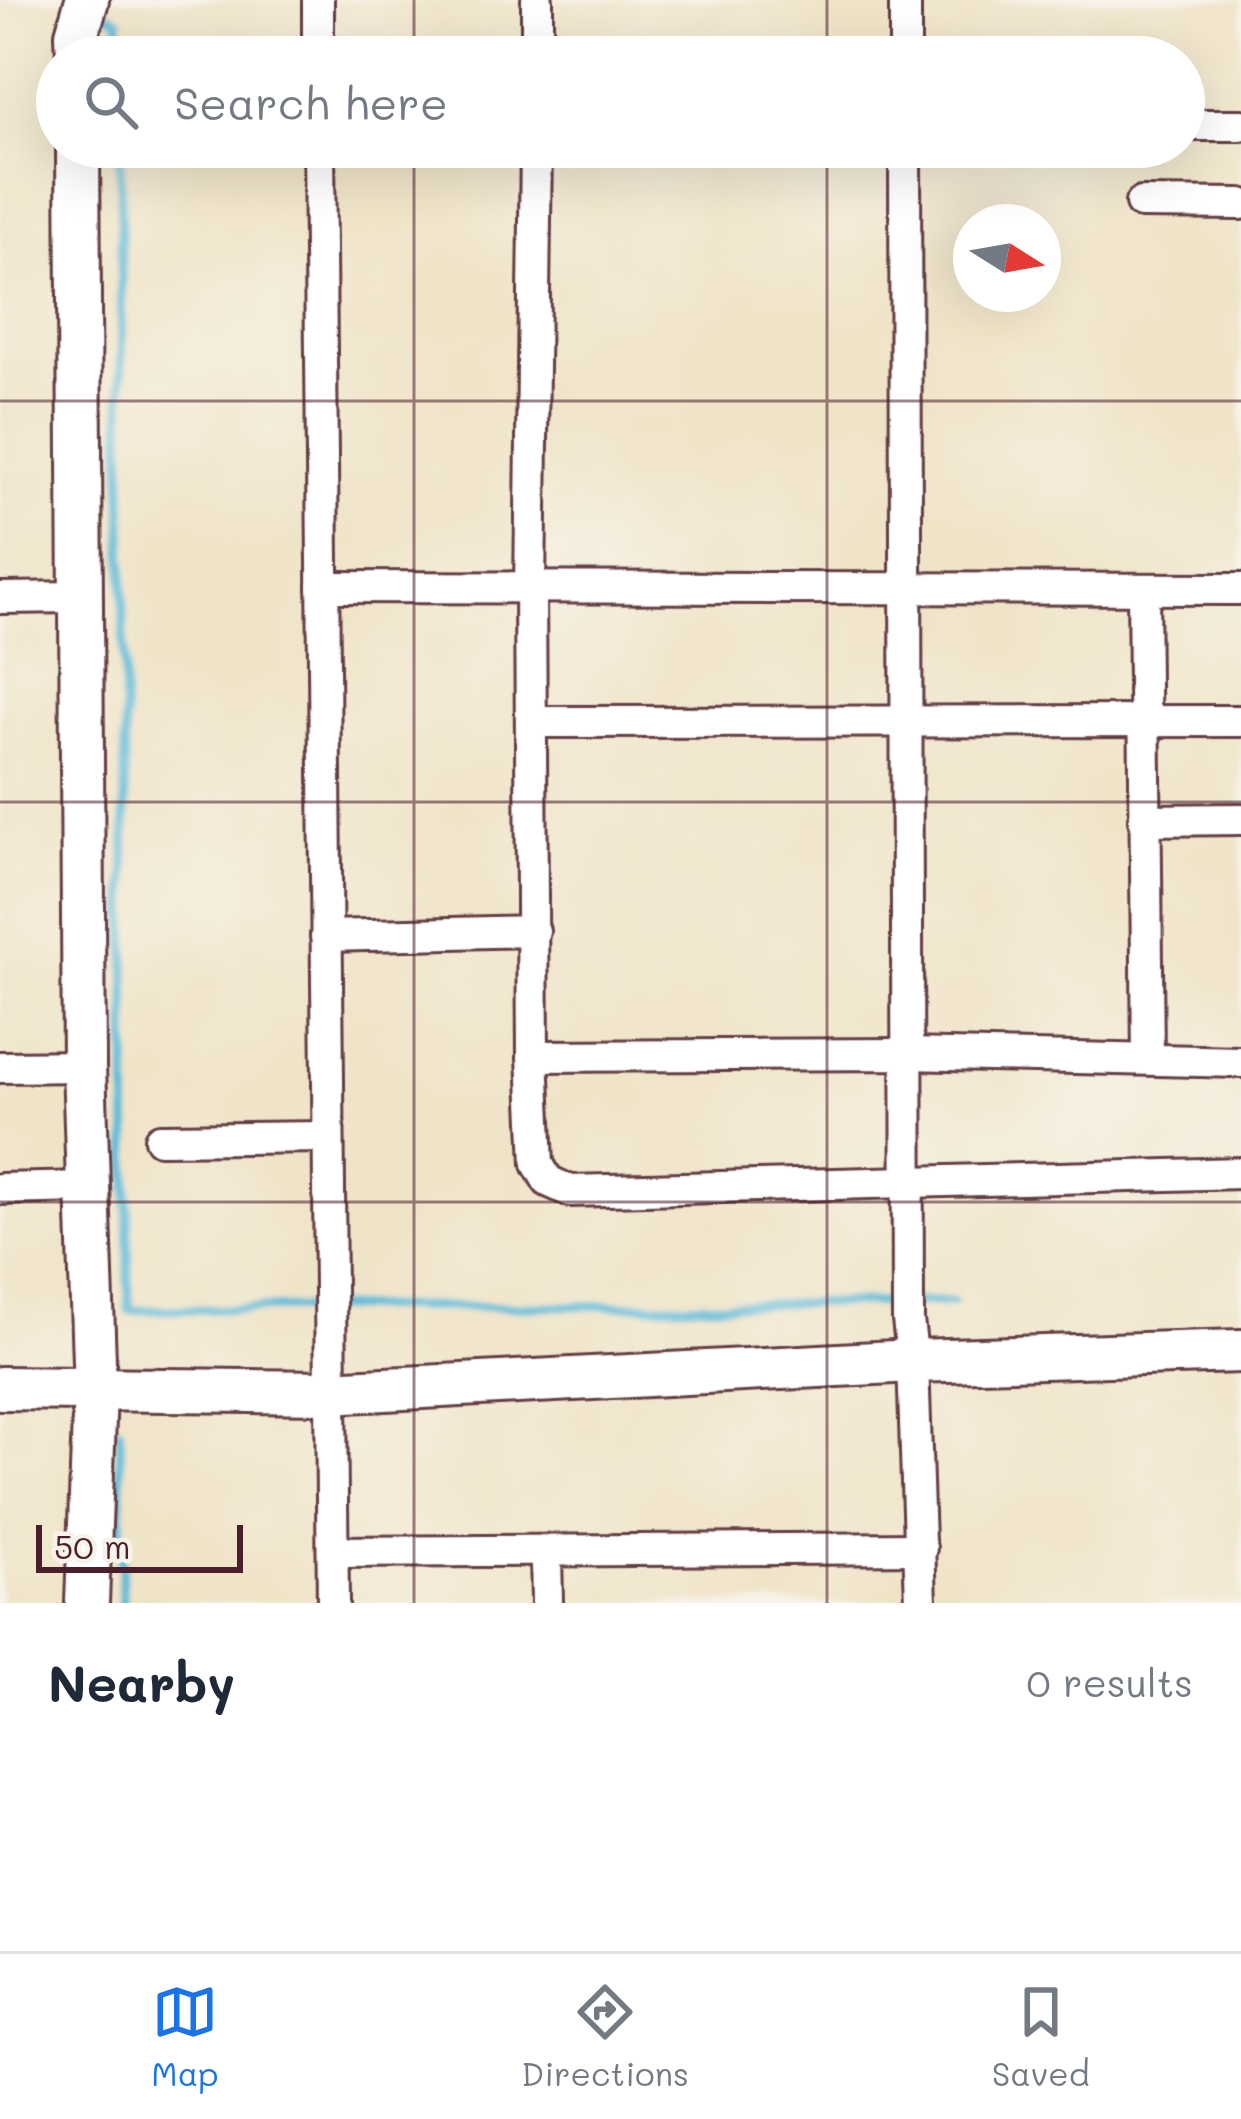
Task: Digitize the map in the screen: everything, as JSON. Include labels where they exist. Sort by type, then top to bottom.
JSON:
[{"type":"street","points":[[77,36],[87,0]]},
{"type":"street","points":[[318,0],[318,36]]},
{"type":"street","points":[[537,0],[537,36]]},
{"type":"street","points":[[904,0],[905,36]]},
{"type":"street","points":[[1205,125],[1241,125]]},
{"type":"street","points":[[78,168],[84,1066],[95,1392],[87,1603]]},
{"type":"street","points":[[319,168],[333,1603]]},
{"type":"street","points":[[536,168],[530,587],[532,1056],[538,1165],[548,1181],[570,1191],[1241,1173]]},
{"type":"street","points":[[905,168],[908,1320],[921,1603]]},
{"type":"street","points":[[1141,203],[1241,204]]},
{"type":"street","points":[[322,587],[1241,589]]},
{"type":"street","points":[[1142,589],[1148,1059]]},
{"type":"street","points":[[0,598],[80,596]]},
{"type":"street","points":[[532,722],[1241,721]]},
{"type":"street","points":[[1144,820],[1241,819]]},
{"type":"street","points":[[326,936],[534,931]]},
{"type":"street","points":[[532,1056],[907,1054],[1241,1062]]},
{"type":"street","points":[[0,1067],[84,1066]]},
{"type":"street","points":[[160,1139],[328,1137]]},
{"type":"street","points":[[0,1189],[86,1187]]},
{"type":"street","points":[[0,1388],[328,1392],[913,1361],[1241,1352]]},
{"type":"street","points":[[333,1552],[920,1548]]},
{"type":"street","points":[[546,1552],[547,1603]]},
{"type":"waterway","points":[[98,9],[119,20],[119,36]]},
{"type":"waterway","points":[[120,168],[129,1310],[952,1302]]},
{"type":"waterway","points":[[120,1429],[122,1603]]}]
